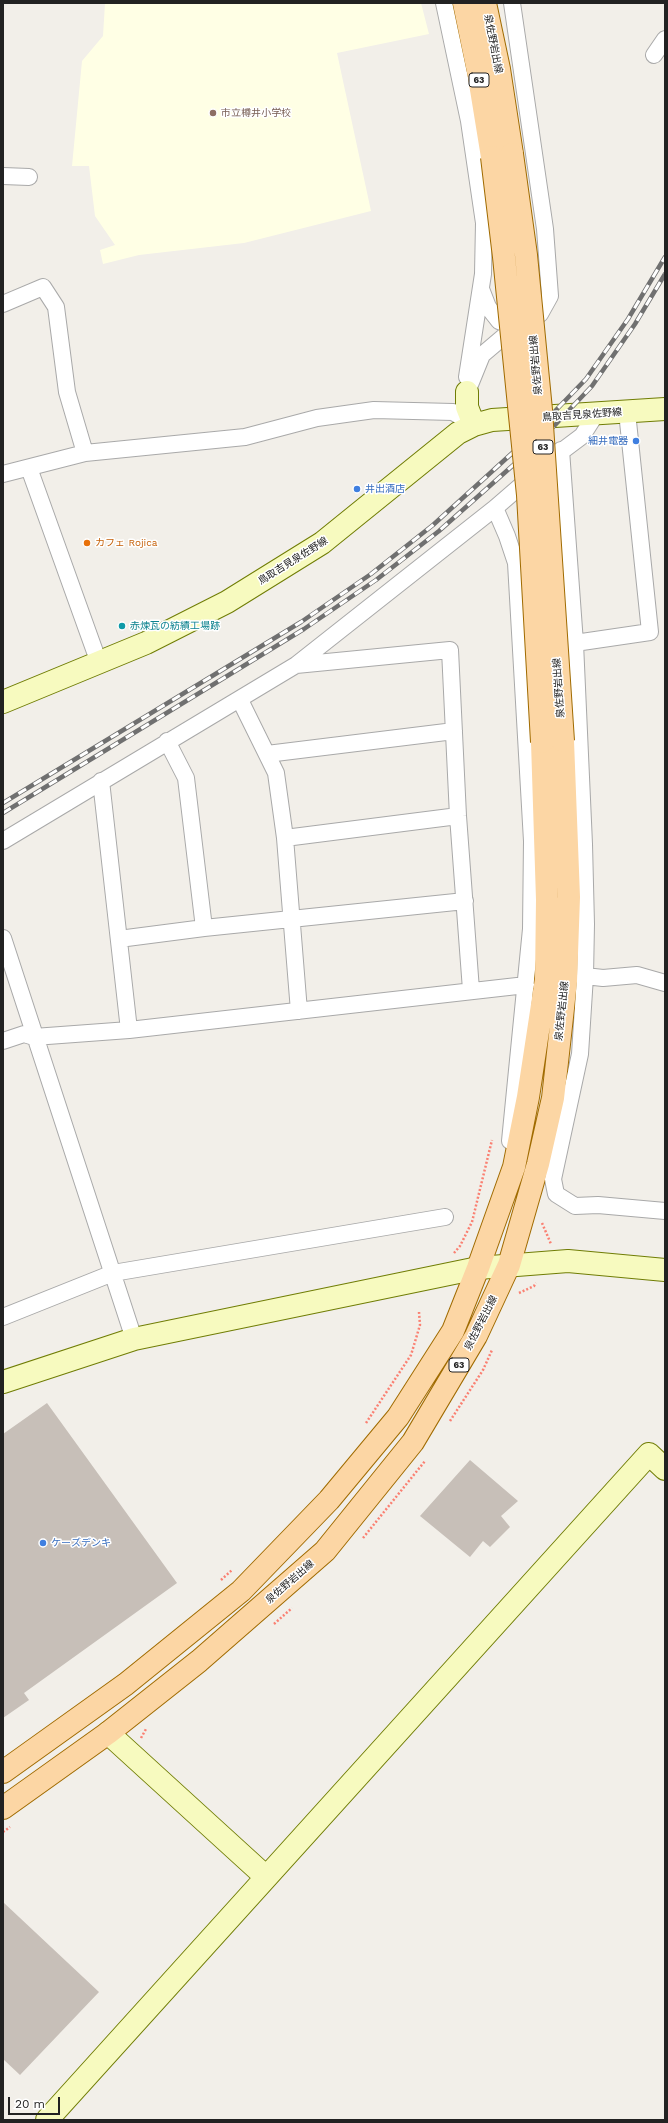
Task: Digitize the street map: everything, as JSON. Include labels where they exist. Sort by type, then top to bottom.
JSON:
[{"type":"main road","name":"泉佐野岩出線","points":[[464,3],[478,70],[502,156]]},
{"type":"main road","name":"泉佐野岩出線","points":[[10,1815],[108,1733],[199,1660],[325,1551],[413,1442],[476,1336],[510,1265],[538,1164],[553,1098],[566,981],[569,897],[504,257],[499,69],[485,3]]},
{"type":"main road","name":"泉佐野岩出線","points":[[3,1772],[126,1684],[241,1591],[329,1500],[398,1417],[453,1331],[478,1268],[514,1167],[528,1097],[546,979],[547,885],[552,741]]},
{"type":"street","points":[[444,3],[469,121],[483,215],[483,274],[467,374],[468,407],[474,424]]},
{"type":"street","points":[[467,392],[482,355],[515,327],[540,314],[550,296],[540,197],[512,3]]},
{"type":"street","points":[[654,55],[665,39]]},
{"type":"street","points":[[3,176],[29,177]]},
{"type":"street","points":[[483,215],[499,199],[530,194],[540,197]]},
{"type":"street","points":[[3,304],[43,287],[56,307],[66,392],[85,453]]},
{"type":"street","points":[[481,288],[488,307],[499,321],[515,327]]},
{"type":"street","name":"鳥取吉見泉佐野線","points":[[3,702],[146,643],[227,602],[322,543],[458,432],[474,424],[492,420],[665,409]]},
{"type":"street","points":[[3,474],[85,453],[244,437],[316,418],[374,410],[453,412],[474,424]]},
{"type":"street","points":[[575,642],[650,632],[626,412]]},
{"type":"street","points":[[3,841],[167,741],[240,700],[296,665],[495,508],[561,450],[582,436],[596,414]]},
{"type":"street","points":[[561,450],[575,642],[584,844],[585,976],[580,1054],[553,1179],[556,1194],[575,1206],[598,1205],[665,1211]]},
{"type":"street","points":[[29,468],[99,663]]},
{"type":"street","points":[[495,508],[507,536],[516,563],[532,841],[531,929],[506,1190]]},
{"type":"street","points":[[296,665],[450,650],[458,816],[472,990]]},
{"type":"street","points":[[240,700],[276,773],[285,838],[299,1011]]},
{"type":"street","points":[[267,754],[454,731]]},
{"type":"street","points":[[167,741],[186,778],[204,928]]},
{"type":"street","points":[[101,781],[129,1030]]},
{"type":"street","points":[[285,838],[458,816]]},
{"type":"street","points":[[118,939],[204,928],[465,901]]},
{"type":"street","points":[[3,938],[8,972],[34,1036],[134,1339]]},
{"type":"street","points":[[585,976],[603,978],[637,975],[665,983]]},
{"type":"street","points":[[3,1041],[24,1034],[34,1036],[129,1030],[526,985]]},
{"type":"street","points":[[3,1317],[113,1273],[445,1217]]},
{"type":"street","points":[[3,1382],[134,1339],[478,1268],[568,1261],[665,1270]]},
{"type":"street","points":[[47,2120],[649,1454],[665,1469]]},
{"type":"street","points":[[108,1733],[266,1877]]},
{"type":"path","points":[[450,1257],[460,1246],[472,1222],[493,1138]]},
{"type":"path","points":[[544,1217],[542,1224],[554,1250]]},
{"type":"path","points":[[364,1425],[411,1355],[420,1325],[419,1312]]},
{"type":"path","points":[[217,1584],[234,1568]]},
{"type":"path","points":[[3,1832],[10,1815]]},
{"type":"shaded area","name":"市立樽井小学校","points":[[105,3],[421,3],[429,34],[337,53],[371,211],[244,243],[139,255],[103,264],[100,250],[115,245],[95,216],[89,166],[72,166],[82,61],[103,36]]},
{"type":"building","points":[[47,1403],[177,1583],[24,1693],[29,1700],[3,1718],[3,1434]]},
{"type":"building","points":[[470,1460],[518,1501],[501,1516],[510,1527],[490,1547],[483,1541],[470,1557],[420,1516]]},
{"type":"building","points":[[3,1902],[99,1992],[20,2075],[3,2059]]},
{"type":"railway","points":[[3,803],[301,622],[371,574],[433,525],[531,436],[586,379],[628,319],[665,257]]},
{"type":"railway","points":[[3,813],[304,629],[376,580],[439,531],[537,444],[592,386],[635,324],[665,274]]},
{"type":"place","name":"市立樽井小学校","points":[[213,113]]},
{"type":"place","name":"細井電器","points":[[636,441]]},
{"type":"place","name":"井出酒店","points":[[357,489]]},
{"type":"place","name":"カフェ Rojica","points":[[87,543]]},
{"type":"place","name":"赤煉瓦の紡績工場跡","points":[[122,626]]},
{"type":"place","name":"ケーズデンキ","points":[[43,1543]]}]
